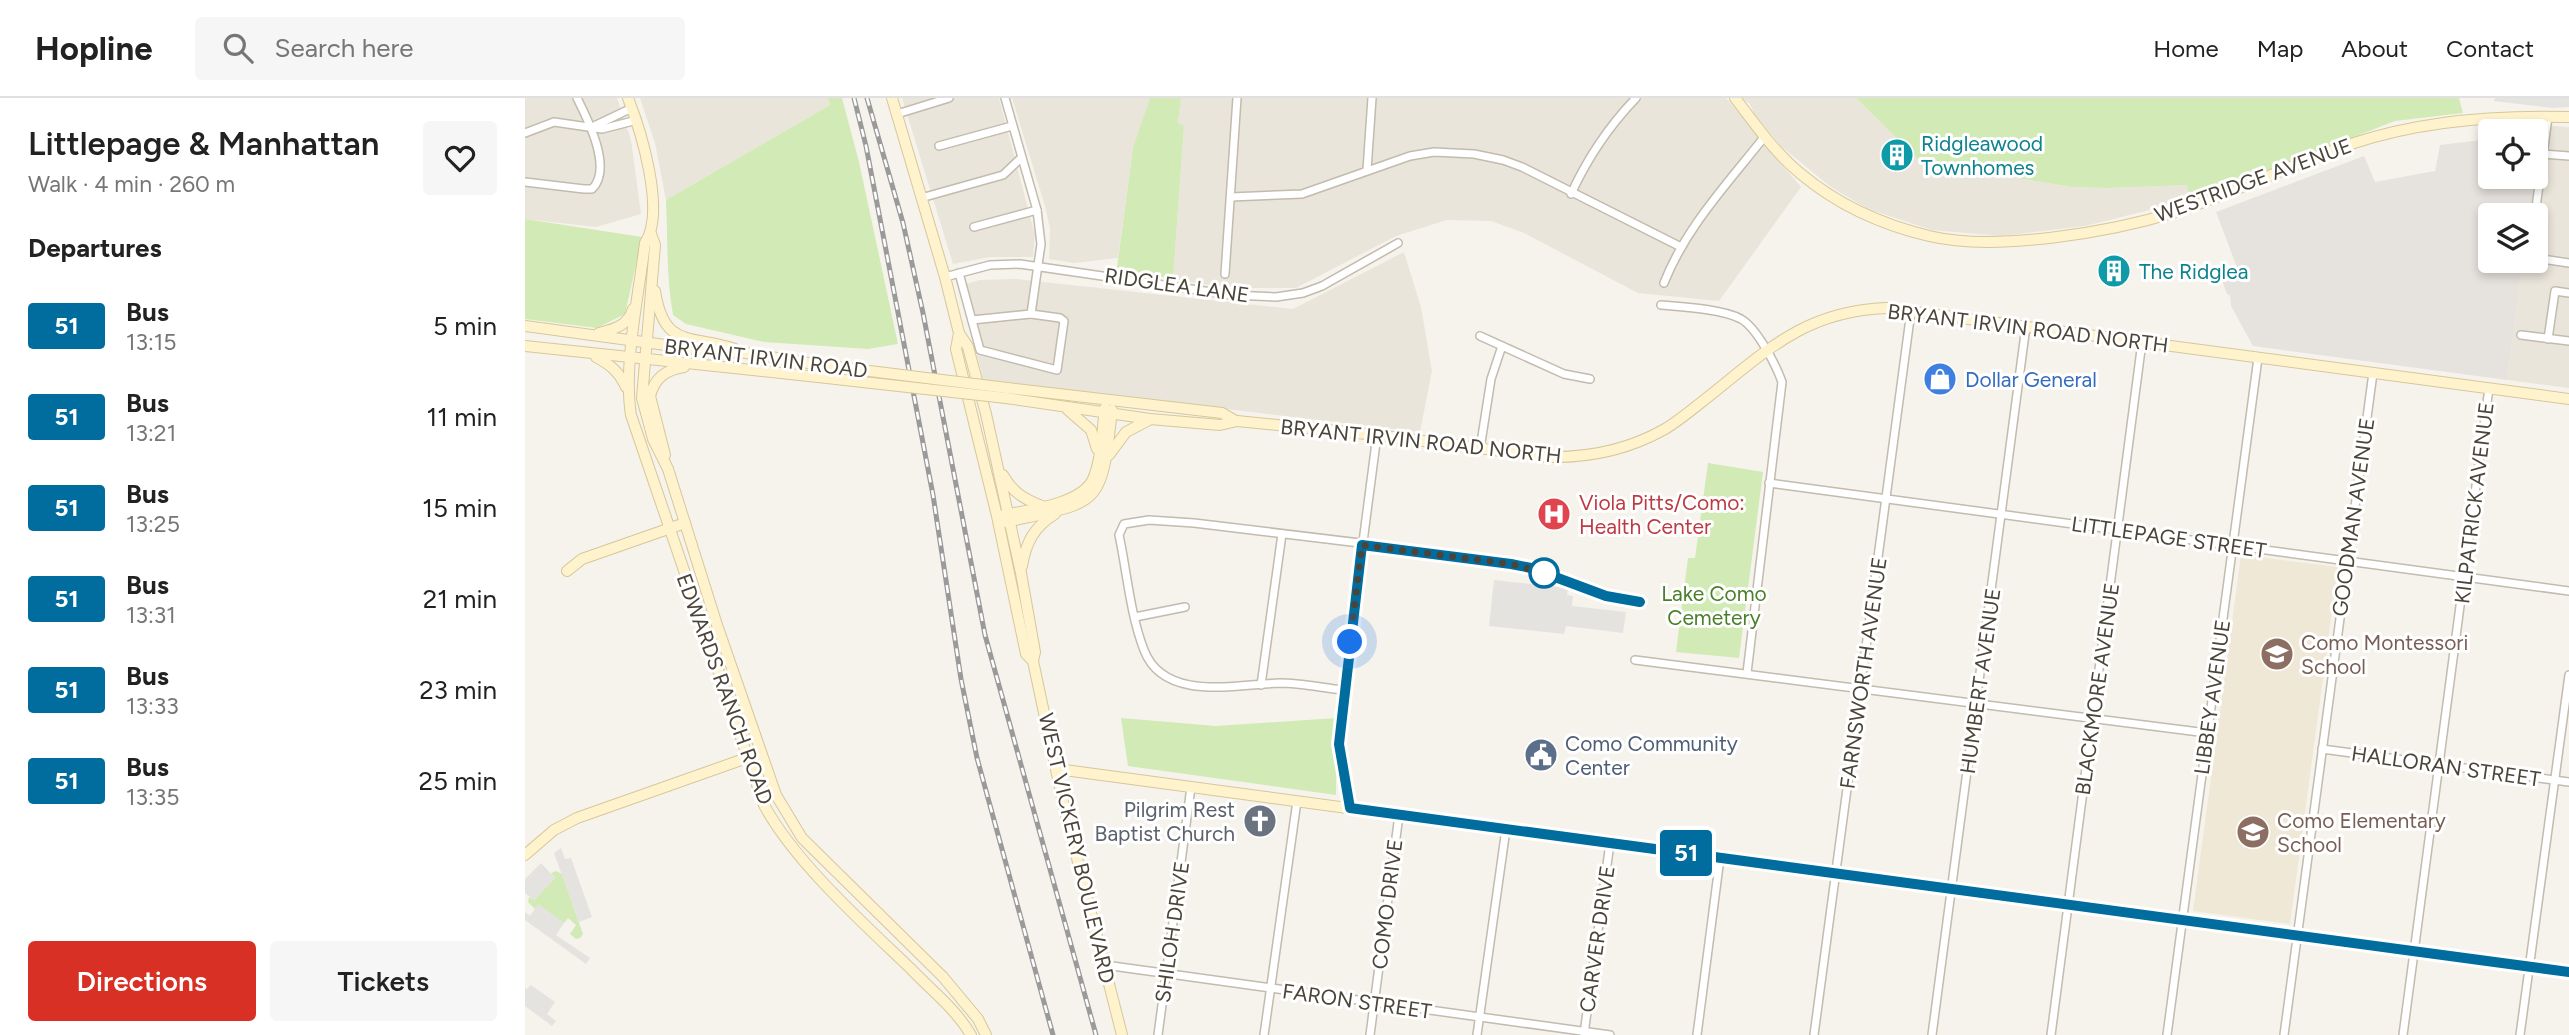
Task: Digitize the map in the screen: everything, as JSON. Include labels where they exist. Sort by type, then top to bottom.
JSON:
[{"type":"main road","name":"WEST VICKERY BOULEVARD","points":[[892,98],[959,333],[968,347],[990,436],[1021,573],[1035,652],[1034,662],[1057,769],[1087,903],[1122,1035]]},
{"type":"main road","name":"WESTRIDGE AVENUE","points":[[1735,98],[1765,136],[1802,175],[1838,200],[1878,220],[1931,236],[1990,240],[2061,236],[2138,222],[2176,211],[2355,143],[2411,128],[2503,117],[2569,117]]},
{"type":"main road","points":[[594,334],[618,328],[632,315],[642,275],[645,243],[651,234],[653,223],[651,190],[637,120],[630,103]]},
{"type":"main road","points":[[651,234],[655,245],[653,274],[659,310],[672,331],[682,337],[708,341],[745,353]]},
{"type":"main road","name":"EDWARDS RANCH ROAD","points":[[653,274],[642,398],[653,439],[668,469],[719,633],[776,795],[802,838],[943,976],[978,1019],[986,1035]]},
{"type":"main road","name":"EDWARDS RANCH ROAD","points":[[642,275],[628,392],[631,415],[764,805],[778,831],[911,970],[948,1004],[971,1035]]},
{"type":"main road","name":"BRYANT IRVIN ROAD NORTH","points":[[1006,393],[1222,413],[1234,420],[1571,458],[1600,455],[1636,443],[1681,418],[1797,330],[1839,314],[1866,309],[1911,311],[2569,399]]},
{"type":"main road","name":"BRYANT IRVIN ROAD","points":[[525,326],[719,352],[745,353],[1006,393]]},
{"type":"main road","name":"WEST VICKERY BOULEVARD","points":[[959,333],[957,349],[998,520],[1026,654],[1034,662]]},
{"type":"main road","name":"BRYANT IRVIN ROAD","points":[[525,346],[589,354],[645,357],[694,365],[1006,393]]},
{"type":"main road","points":[[589,354],[608,363],[620,373],[628,392]]},
{"type":"main road","points":[[668,469],[650,396],[652,387],[664,372],[694,365]]},
{"type":"main road","name":"BRYANT IRVIN ROAD NORTH","points":[[1006,393],[1064,408],[1150,419],[1220,425],[1234,420]]},
{"type":"main road","points":[[1009,518],[1070,499],[1084,491],[1093,479],[1102,457],[1109,401]]},
{"type":"main road","points":[[998,520],[1058,512],[1074,507],[1095,492],[1105,471],[1102,457],[1091,430],[1084,421],[1064,408]]},
{"type":"main road","points":[[1102,457],[1126,432],[1150,419]]},
{"type":"main road","points":[[990,436],[1000,468],[1012,490],[1042,506]]},
{"type":"main road","points":[[1021,573],[1030,537],[1038,526],[1058,512]]},
{"type":"main road","points":[[567,571],[582,559],[685,523]]},
{"type":"main road","points":[[692,599],[705,620],[719,633]]},
{"type":"main road","points":[[525,855],[554,830],[577,818],[761,753]]},
{"type":"main road","points":[[1057,769],[2569,972]]},
{"type":"main road","points":[[815,872],[825,861]]},
{"type":"street","points":[[525,182],[584,189],[592,189],[599,183],[601,173],[592,127],[577,98]]},
{"type":"street","points":[[897,114],[949,98]]},
{"type":"street","points":[[1005,98],[1037,211],[1041,244],[1031,314]]},
{"type":"street","points":[[1225,274],[1237,98]]},
{"type":"street","points":[[1367,170],[1372,98]]},
{"type":"street","points":[[1571,194],[1585,163],[1610,126],[1636,98]]},
{"type":"street","points":[[592,127],[630,103]]},
{"type":"street","points":[[525,133],[554,122],[602,129],[637,120]]},
{"type":"street","points":[[939,146],[1012,126]]},
{"type":"street","points":[[1664,283],[1689,233],[1765,136]]},
{"type":"street","points":[[1231,197],[1302,194],[1410,156],[1457,152],[1503,160],[1522,167],[1681,247]]},
{"type":"street","points":[[2548,154],[2569,156]]},
{"type":"street","points":[[922,198],[1003,175],[1021,158]]},
{"type":"street","points":[[974,227],[1037,211]]},
{"type":"street","name":"RIDGLEA LANE","points":[[945,277],[990,265],[1020,264],[1070,269],[1233,295],[1276,297],[1303,293],[1322,286],[1398,243]]},
{"type":"street","points":[[2548,260],[2569,263]]},
{"type":"street","points":[[959,273],[972,320],[981,350],[983,352],[1057,370],[1064,321],[1060,318],[1031,314],[972,320]]},
{"type":"street","points":[[2548,339],[2555,291],[2569,293]]},
{"type":"street","points":[[1661,305],[1724,313],[1742,320],[1766,351],[1782,382],[1747,673]]},
{"type":"street","name":"FARNSWORTH AVENUE","points":[[1814,1035],[1911,311]]},
{"type":"street","name":"HUMBERT AVENUE","points":[[1932,1035],[2026,326]]},
{"type":"street","points":[[2521,335],[2569,341]]},
{"type":"street","points":[[1480,336],[1564,374],[1590,379]]},
{"type":"street","name":"BLACKMORE AVENUE","points":[[2051,1035],[2142,342]]},
{"type":"street","points":[[1480,449],[1491,379],[1502,346]]},
{"type":"street","name":"LIBBEY AVENUE","points":[[2167,1035],[2258,359]]},
{"type":"street","name":"GOODMAN AVENUE","points":[[2284,1035],[2373,373]]},
{"type":"street","name":"KILPATRICK AVENUE","points":[[2403,1035],[2489,388]]},
{"type":"street","points":[[1350,808],[1339,744],[1377,435]]},
{"type":"street","name":"LITTLEPAGE STREET","points":[[1769,483],[2569,591]]},
{"type":"street","points":[[1344,690],[1284,683],[1205,688],[1185,684],[1156,669],[1144,651],[1135,617],[1119,535],[1124,524],[1149,520],[1282,534],[1511,564],[1531,568],[1606,596],[1640,602]]},
{"type":"street","points":[[1261,685],[1282,534]]},
{"type":"street","points":[[1135,617],[1185,607]]},
{"type":"street","points":[[1635,660],[2207,733]]},
{"type":"street","points":[[2521,1035],[2569,675]]},
{"type":"street","name":"HALLORAN STREET","points":[[2322,749],[2569,782]]},
{"type":"street","name":"SHILOH DRIVE","points":[[1158,1035],[1191,787]]},
{"type":"street","points":[[1264,1035],[1297,801]]},
{"type":"street","name":"COMO DRIVE","points":[[1370,1035],[1399,815]]},
{"type":"street","points":[[1478,1035],[1506,829]]},
{"type":"street","name":"CARVER DRIVE","points":[[1584,1033],[1610,843]]},
{"type":"street","points":[[1697,1035],[1720,858]]},
{"type":"street","name":"FARON STREET","points":[[1105,965],[1610,1035]]},
{"type":"shaded area","points":[[525,98],[617,98],[631,140],[641,214],[596,227],[525,219]]},
{"type":"shaded area","points":[[640,98],[829,98],[830,105],[666,200],[655,143]]},
{"type":"shaded area","points":[[902,98],[999,98],[1035,235],[1033,257],[990,257],[953,264]]},
{"type":"shaded area","points":[[1012,98],[1150,98],[1133,147],[1118,258],[1074,263],[1049,259],[1050,229],[1045,206]]},
{"type":"shaded area","points":[[1181,98],[1726,98],[1801,187],[1719,301],[1638,293],[1524,233],[1491,221],[1447,220],[1396,236],[1296,288],[1227,288],[1173,279],[1184,127],[1178,124]]},
{"type":"shaded area","points":[[1741,98],[1856,98],[1921,162],[2070,187],[2187,185],[2190,200],[2085,226],[2000,236],[1932,230],[1868,209],[1831,187],[1782,147],[1754,114],[1750,104]]},
{"type":"shaded area","points":[[2495,98],[2569,98],[2569,107],[2553,108],[2494,101]]},
{"type":"shaded area","points":[[2548,126],[2569,127],[2569,388],[2507,380],[2521,273],[2548,273],[2548,203],[2531,203],[2533,189],[2548,189]]},
{"type":"shaded area","points":[[2478,140],[2478,189],[2533,189],[2532,203],[2478,203],[2478,273],[2521,273],[2507,380],[2253,346],[2231,306],[2230,295],[2227,294],[2221,277],[2238,270],[2216,212],[2364,156],[2375,182],[2435,171],[2440,145]]},
{"type":"shaded area","points":[[1404,252],[1421,307],[1432,371],[1420,432],[983,380],[961,286],[979,280],[1016,279],[1293,309]]},
{"type":"shaded area","points":[[2241,555],[2338,567],[2290,924],[2193,911]]},
{"type":"shaded area","points":[[1494,580],[1568,588],[1567,595],[1573,596],[1572,606],[1626,612],[1623,633],[1566,626],[1564,634],[1489,626]]},
{"type":"shaded area","points":[[561,848],[565,859],[571,858],[592,917],[579,922],[554,853]]},
{"type":"shaded area","points":[[541,863],[555,878],[534,900],[525,893],[525,879]]},
{"type":"shaded area","points":[[538,904],[564,923],[556,935],[590,958],[586,964],[525,920],[525,912],[530,916]]},
{"type":"shaded area","points":[[531,985],[555,1002],[547,1014],[556,1021],[552,1026],[525,1006],[525,988]]},
{"type":"green space","points":[[828,98],[842,98],[859,162],[898,344],[868,349],[764,342],[686,324],[673,315],[668,272],[666,200],[830,105]]},
{"type":"green space","points":[[1150,98],[1181,98],[1178,123],[1184,126],[1173,279],[1117,268],[1133,147]]},
{"type":"green space","points":[[1856,98],[2459,98],[2463,113],[2395,121],[2190,200],[2187,185],[2071,187],[1921,162]]},
{"type":"green space","points":[[525,219],[642,237],[625,314],[597,328],[525,319]]},
{"type":"green space","name":"Lake Como Cemetery","points":[[1708,463],[1763,472],[1739,658],[1676,652],[1688,558],[1695,558]]},
{"type":"green space","points":[[1121,718],[1216,726],[1337,718],[1336,795],[1128,766]]},
{"type":"green space","points":[[556,871],[562,874],[583,934],[580,938],[576,939],[570,934],[576,925],[568,918],[564,923],[539,905],[535,909],[528,902],[529,897],[534,900],[555,878],[551,873]]},
{"type":"railway","points":[[854,98],[866,146],[933,495],[961,679],[977,758],[1053,1035]]},
{"type":"railway","points":[[867,98],[903,223],[923,313],[985,635],[1096,1035]]},
{"type":"bus line","name":"51","points":[[1640,602],[1592,592],[1531,568],[1362,545],[1339,744],[1350,808],[2569,972]]},
{"type":"place","name":"Ridgleawood Townhomes","points":[[1897,155]]},
{"type":"place","name":"The Ridglea","points":[[2114,271]]},
{"type":"place","name":"Dollar General","points":[[1940,379]]},
{"type":"place","name":"Viola Pitts/Como: Health Center","points":[[1554,514]]},
{"type":"place","name":"Como Montessori School","points":[[2277,654]]},
{"type":"place","name":"Como Community Center","points":[[1541,755]]},
{"type":"place","name":"Pilgrim Rest Baptist Church","points":[[1260,821]]},
{"type":"place","name":"Como Elementary School","points":[[2253,832]]},
{"type":"route","points":[[1350,642],[1362,545],[1511,564],[1544,573]]}]
